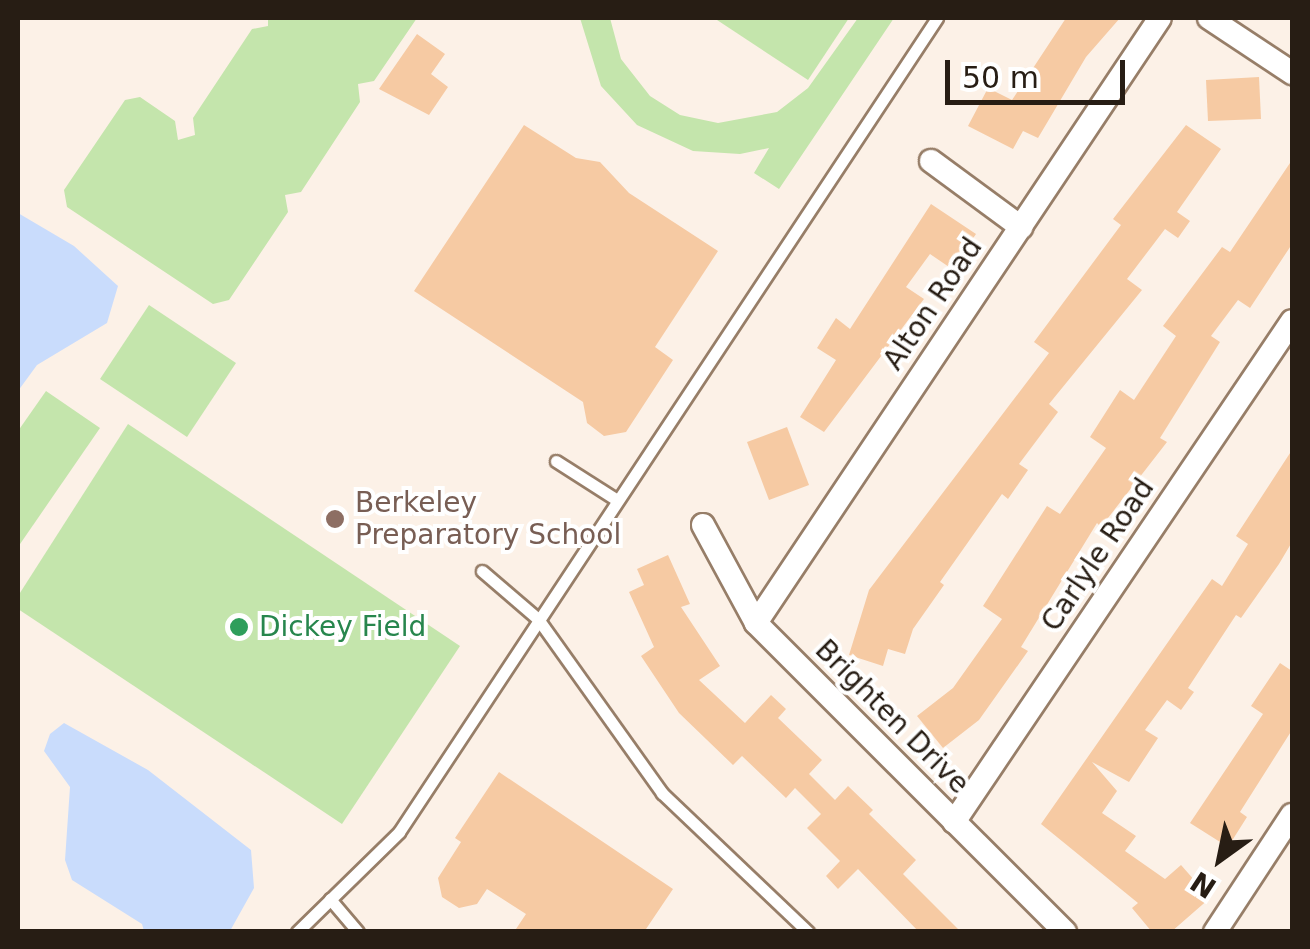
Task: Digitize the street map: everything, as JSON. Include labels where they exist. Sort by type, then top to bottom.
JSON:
[{"type":"street","name":"Alton Road","points":[[756,623],[1160,18]]},
{"type":"street","points":[[1210,18],[1292,74]]},
{"type":"street","points":[[931,161],[1021,226]]},
{"type":"street","name":"Carlyle Road","points":[[954,822],[1292,322]]},
{"type":"street","name":"Brighten Drive","points":[[703,525],[756,623],[1065,932]]},
{"type":"street","points":[[1215,932],[1292,815]]},
{"type":"lane","points":[[297,932],[399,832],[937,18]]},
{"type":"lane","points":[[556,461],[618,500]]},
{"type":"lane","points":[[482,571],[538,619],[662,792],[808,932]]},
{"type":"lane","points":[[330,899],[358,932]]},
{"type":"green space","points":[[268,18],[417,18],[374,81],[358,84],[360,102],[301,192],[285,195],[288,212],[229,300],[213,304],[67,207],[64,190],[125,100],[140,97],[175,121],[178,140],[195,135],[193,118],[252,29],[268,26]]},
{"type":"green space","points":[[580,18],[610,18],[621,59],[650,96],[680,115],[718,123],[777,112],[808,88],[858,18],[894,18],[779,189],[754,173],[769,148],[740,154],[693,151],[637,125],[601,86]]},
{"type":"green space","points":[[714,18],[849,18],[808,80]]},
{"type":"green space","points":[[149,305],[236,363],[187,437],[100,379]]},
{"type":"green space","points":[[46,391],[100,428],[18,547],[18,431]]},
{"type":"green space","name":"Dickey Field","points":[[128,424],[460,646],[342,824],[18,609],[18,596]]},
{"type":"water","points":[[18,213],[74,246],[118,286],[107,323],[37,365],[18,391]]},
{"type":"water","points":[[64,723],[148,770],[251,850],[254,888],[230,931],[144,931],[142,924],[72,880],[65,860],[70,787],[44,751],[50,734]]},
{"type":"building","points":[[1066,18],[1120,18],[1086,57],[1038,138],[1023,131],[1013,149],[968,126],[988,88],[1012,100]]},
{"type":"building","points":[[417,34],[445,54],[431,74],[448,87],[429,115],[379,89]]},
{"type":"building","points":[[1259,77],[1261,119],[1208,121],[1206,80]]},
{"type":"building","points":[[524,125],[576,158],[600,162],[629,193],[718,251],[655,347],[673,360],[626,432],[604,436],[587,423],[583,402],[414,291]]},
{"type":"building","points":[[1186,125],[1221,149],[1177,212],[1190,221],[1178,238],[1165,229],[1127,279],[1142,290],[1049,404],[1058,412],[1019,464],[1028,470],[1008,499],[1002,494],[940,582],[944,585],[913,629],[905,654],[888,649],[883,666],[849,655],[869,590],[1049,353],[1034,342],[1121,225],[1113,219]]},
{"type":"building","points":[[1292,160],[1292,244],[1250,308],[1238,300],[1211,336],[1220,342],[1160,438],[1167,442],[1101,527],[1097,523],[1021,647],[1028,651],[979,720],[943,748],[917,716],[953,688],[1002,619],[983,606],[1047,506],[1060,514],[1106,448],[1090,437],[1120,390],[1134,400],[1176,336],[1163,326],[1222,247],[1230,252]]},
{"type":"building","points":[[931,204],[976,234],[952,269],[930,254],[906,287],[924,299],[824,432],[800,417],[836,360],[817,348],[836,318],[850,329]]},
{"type":"building","points":[[787,427],[809,485],[769,500],[747,442]]},
{"type":"building","points":[[1292,450],[1292,542],[1279,564],[1241,618],[1236,615],[1188,688],[1194,692],[1181,710],[1167,700],[1145,730],[1158,738],[1129,782],[1092,762],[1117,791],[1102,813],[1136,836],[1125,851],[1165,879],[1181,865],[1210,898],[1171,932],[1152,932],[1132,908],[1138,903],[1041,824],[1212,579],[1222,586],[1248,544],[1236,536]]},
{"type":"building","points":[[668,555],[690,604],[681,607],[720,666],[699,680],[745,723],[771,695],[786,709],[778,718],[822,760],[809,774],[835,800],[848,786],[873,810],[869,814],[916,860],[903,874],[961,932],[919,932],[858,869],[838,889],[826,876],[840,861],[807,828],[821,814],[795,788],[786,798],[742,756],[733,765],[679,713],[641,656],[654,647],[629,592],[644,585],[637,569]]},
{"type":"building","points":[[1280,663],[1292,671],[1292,730],[1240,812],[1247,817],[1228,847],[1190,823],[1263,714],[1251,706]]},
{"type":"building","points":[[499,772],[673,889],[644,932],[514,932],[526,914],[487,889],[477,904],[459,908],[442,897],[438,878],[461,842],[455,838]]},
{"type":"place","name":"Berkeley Preparatory School","points":[[335,519]]},
{"type":"place","name":"Dickey Field","points":[[239,627]]}]
